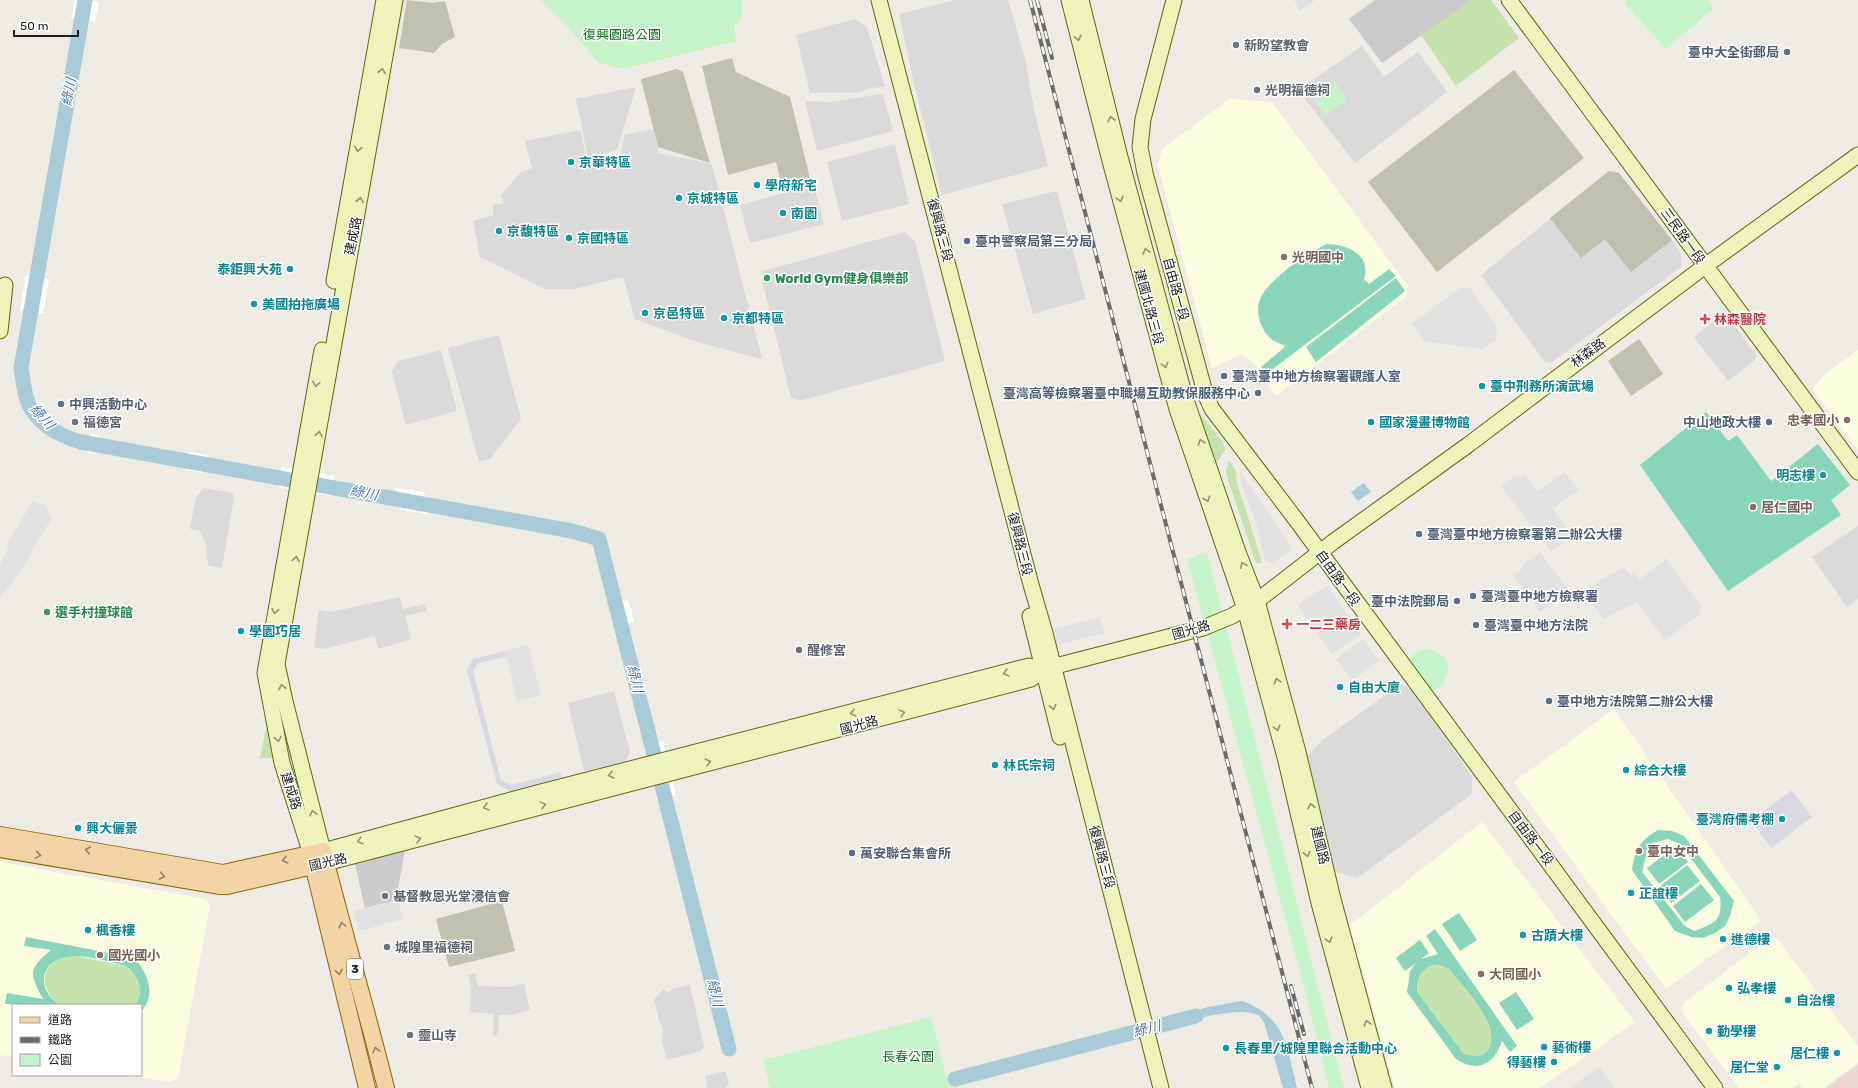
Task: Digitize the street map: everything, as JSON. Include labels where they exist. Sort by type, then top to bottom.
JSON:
[{"type":"main road","name":"國光路","points":[[0,835],[223,873],[318,859]]},
{"type":"main road","name":"國光路","points":[[0,849],[221,886],[227,886],[318,859]]},
{"type":"main road","name":"建成路","points":[[318,859],[367,1088]]},
{"type":"main road","name":"建成路","points":[[318,859],[342,927],[363,995],[386,1088]]},
{"type":"street","name":"建成路","points":[[318,859],[277,664],[306,471],[384,0]]},
{"type":"street","name":"建成路","points":[[306,471],[395,0]]},
{"type":"street","name":"復興路三段","points":[[869,0],[1049,668],[1142,1032],[1152,1088]]},
{"type":"street","name":"復興路三段","points":[[878,0],[1030,581],[1049,668]]},
{"type":"street","name":"建國北路三段","points":[[1069,0],[1110,161],[1177,408],[1251,605]]},
{"type":"street","name":"建國北路三段","points":[[1081,0],[1120,157],[1185,396],[1238,552],[1251,605]]},
{"type":"street","name":"自由路一段","points":[[1174,0],[1144,118],[1140,147],[1145,174],[1206,396],[1212,409],[1715,1088]]},
{"type":"street","name":"三民路一段","points":[[1509,0],[1858,472]]},
{"type":"street","name":"林森路","points":[[1320,553],[1468,445],[1705,266],[1858,155]]},
{"type":"street","points":[[0,331],[5,285]]},
{"type":"street","name":"國光路","points":[[318,859],[669,766],[1031,679],[1049,668],[1203,628],[1232,616],[1251,605],[1320,553]]},
{"type":"street","name":"建國路","points":[[1251,605],[1319,903],[1369,1088]]},
{"type":"street","name":"建國路","points":[[1251,605],[1298,752],[1333,899],[1384,1088]]},
{"type":"street","name":"復興路三段","points":[[1142,1032],[1161,1088]]},
{"type":"shaded area","points":[[407,0],[433,3],[445,1],[455,37],[442,44],[434,53],[399,48]]},
{"type":"shaded area","points":[[955,0],[1008,0],[1026,62],[1035,115],[1048,166],[942,195],[914,84],[899,14]]},
{"type":"shaded area","points":[[1294,0],[1315,0],[1300,11]]},
{"type":"shaded area","points":[[1375,0],[1472,0],[1382,63],[1349,19]]},
{"type":"shaded area","points":[[855,19],[867,27],[885,87],[870,88],[856,93],[810,93],[796,35]]},
{"type":"shaded area","points":[[1362,46],[1384,77],[1418,52],[1447,92],[1355,163],[1298,90]]},
{"type":"shaded area","points":[[732,58],[736,72],[790,97],[811,183],[783,191],[776,162],[728,175],[702,66]]},
{"type":"shaded area","points":[[677,69],[683,72],[710,163],[658,147],[641,79]]},
{"type":"shaded area","points":[[1514,70],[1584,158],[1437,272],[1368,182]]},
{"type":"shaded area","points":[[636,87],[617,150],[588,158],[576,99]]},
{"type":"shaded area","points":[[883,94],[893,131],[817,151],[805,101],[830,102]]},
{"type":"shaded area","name":"光明國中","points":[[1229,99],[1272,102],[1408,286],[1406,297],[1276,396],[1256,365],[1242,354],[1212,368],[1158,166],[1162,149]]},
{"type":"shaded area","points":[[653,129],[659,153],[712,164],[762,359],[697,342],[635,319],[623,277],[574,289],[545,289],[480,257],[473,221],[493,215],[493,205],[503,203],[501,195],[520,173],[532,168],[525,141],[580,130],[588,165],[620,158],[624,135]]},
{"type":"shaded area","points":[[895,144],[909,204],[842,221],[827,162]]},
{"type":"shaded area","points":[[1609,171],[1619,173],[1672,240],[1681,254],[1681,267],[1551,363],[1545,362],[1481,275]]},
{"type":"shaded area","points":[[1609,171],[1619,173],[1672,240],[1631,272],[1605,239],[1581,258],[1550,218]]},
{"type":"shaded area","name":"南園","points":[[814,185],[824,224],[750,243],[740,205]]},
{"type":"shaded area","points":[[1057,191],[1086,299],[1033,314],[1002,204]]},
{"type":"shaded area","points":[[905,232],[915,242],[945,361],[799,401],[791,397],[762,280],[763,271]]},
{"type":"shaded area","points":[[1461,287],[1470,288],[1497,328],[1496,340],[1482,349],[1425,341],[1412,324]]},
{"type":"shaded area","points":[[1725,313],[1756,355],[1755,360],[1728,381],[1694,337]]},
{"type":"shaded area","points":[[499,335],[521,419],[490,459],[479,462],[448,348]]},
{"type":"shaded area","points":[[1639,339],[1663,374],[1631,396],[1608,361]]},
{"type":"shaded area","points":[[441,350],[457,411],[406,425],[392,372],[398,361]]},
{"type":"shaded area","name":"忠孝國小","points":[[1858,350],[1858,450],[1812,389],[1826,373]]},
{"type":"shaded area","points":[[1240,471],[1290,545],[1291,549],[1273,564],[1265,560],[1256,522],[1241,483]]},
{"type":"shaded area","points":[[1564,472],[1579,490],[1552,509],[1572,536],[1551,551],[1501,486],[1516,475],[1518,477],[1525,474],[1538,491]]},
{"type":"shaded area","points":[[204,488],[233,493],[234,499],[222,568],[208,565],[206,544],[200,531],[190,529],[196,497]]},
{"type":"shaded area","points":[[33,501],[45,506],[52,518],[36,543],[22,570],[0,598],[0,564],[8,551],[7,544]]},
{"type":"shaded area","points":[[1858,526],[1858,599],[1847,607],[1812,557]]},
{"type":"shaded area","points":[[1540,552],[1569,591],[1540,612],[1513,575],[1522,569],[1523,565]]},
{"type":"shaded area","points":[[1663,557],[1701,606],[1700,614],[1665,640],[1637,602],[1604,619],[1584,593],[1600,581],[1624,567],[1630,575],[1634,572],[1639,580],[1664,562]]},
{"type":"shaded area","points":[[1327,585],[1361,634],[1332,654],[1298,605]]},
{"type":"shaded area","points":[[400,597],[403,609],[425,604],[427,611],[405,616],[411,639],[378,649],[375,636],[324,649],[314,647],[319,610],[331,612]]},
{"type":"shaded area","points":[[1100,617],[1104,633],[1057,645],[1053,629]]},
{"type":"shaded area","points":[[1363,639],[1379,660],[1352,680],[1336,659]]},
{"type":"shaded area","points":[[528,645],[541,695],[517,701],[505,651]]},
{"type":"shaded area","points":[[505,651],[506,657],[478,663],[473,671],[501,780],[511,785],[561,772],[562,777],[509,791],[497,784],[467,670],[473,659]]},
{"type":"shaded area","points":[[1401,684],[1412,690],[1472,776],[1472,794],[1357,878],[1334,871],[1306,758],[1321,741]]},
{"type":"shaded area","points":[[614,691],[630,752],[626,761],[584,771],[568,703]]},
{"type":"shaded area","name":"臺中女中","points":[[1614,709],[1761,920],[1666,989],[1514,782]]},
{"type":"shaded area","name":"臺灣府儒考棚","points":[[1792,790],[1812,817],[1771,848],[1751,821]]},
{"type":"shaded area","name":"大同國小","points":[[1482,822],[1635,1022],[1540,1088],[1395,1088],[1349,926]]},
{"type":"shaded area","name":"基督教恩光堂浸信會","points":[[405,850],[396,900],[365,908],[355,864]]},
{"type":"shaded area","name":"國光國小","points":[[0,862],[206,899],[210,905],[178,1078],[171,1082],[132,1076],[142,1076],[142,1004],[12,1004],[12,1057],[0,1055]]},
{"type":"shaded area","points":[[398,900],[403,919],[359,931],[353,911]]},
{"type":"shaded area","points":[[502,901],[515,951],[449,967],[436,919]]},
{"type":"shaded area","points":[[1771,937],[1777,938],[1858,1046],[1858,1063],[1823,1088],[1804,1088],[1800,1083],[1793,1088],[1739,1088],[1681,1011],[1684,1003]]},
{"type":"shaded area","points":[[475,973],[478,986],[508,987],[524,983],[530,1010],[511,1015],[499,1015],[498,1035],[493,1036],[494,1014],[470,1012],[471,989],[468,975]]},
{"type":"shaded area","points":[[690,985],[704,1047],[701,1051],[667,1060],[662,1041],[663,1028],[659,1021],[654,999],[663,989],[667,992],[672,991],[671,989]]},
{"type":"shaded area","points":[[1858,1065],[1858,1088],[1826,1088]]},
{"type":"shaded area","points":[[1599,1067],[1615,1088],[1570,1088]]},
{"type":"shaded area","points":[[726,1071],[729,1086],[726,1086],[726,1088],[707,1088],[705,1076]]},
{"type":"green space","name":"復興園路公園","points":[[540,0],[742,0],[742,19],[734,25],[736,41],[622,69],[598,62],[565,24]]},
{"type":"green space","points":[[1472,0],[1491,0],[1519,38],[1456,86],[1421,35]]},
{"type":"green space","points":[[1628,0],[1708,0],[1714,8],[1666,49],[1624,2]]},
{"type":"green space","points":[[1335,82],[1347,99],[1326,116],[1313,98]]},
{"type":"green space","points":[[1327,244],[1342,246],[1356,252],[1364,263],[1366,271],[1364,279],[1369,284],[1389,269],[1396,276],[1266,374],[1261,367],[1286,346],[1270,338],[1263,328],[1258,311],[1258,306],[1262,295],[1282,273],[1310,253]]},
{"type":"green space","points":[[1396,278],[1405,291],[1316,362],[1306,347]]},
{"type":"green space","name":"居仁國中","points":[[1706,412],[1728,441],[1737,435],[1771,481],[1818,444],[1850,485],[1831,500],[1841,515],[1728,591],[1640,465]]},
{"type":"green space","points":[[1200,414],[1223,442],[1225,450],[1215,465]]},
{"type":"green space","points":[[1229,460],[1236,471],[1237,484],[1262,563],[1256,563],[1228,480],[1226,471]]},
{"type":"green space","points":[[1207,552],[1344,1088],[1329,1088],[1306,994],[1187,559]]},
{"type":"green space","points":[[1430,649],[1438,652],[1444,657],[1448,669],[1444,682],[1432,692],[1409,659],[1420,650]]},
{"type":"green space","points":[[267,723],[274,758],[260,758]]},
{"type":"green space","points":[[1658,830],[1672,831],[1684,836],[1734,901],[1730,916],[1725,926],[1715,933],[1703,938],[1691,937],[1675,931],[1632,870],[1639,846]],"holes":[[[1668,839],[1680,844],[1720,897],[1720,911],[1716,920],[1707,926],[1694,931],[1685,926],[1642,872],[1647,852],[1652,843]]]},
{"type":"green space","points":[[1676,846],[1688,862],[1659,884],[1647,868]]},
{"type":"green space","points":[[1687,865],[1700,881],[1671,903],[1659,887]]},
{"type":"green space","points":[[1701,884],[1714,900],[1685,922],[1673,906]]},
{"type":"green space","points":[[1459,913],[1477,940],[1460,951],[1442,924]]},
{"type":"green space","points":[[1435,929],[1517,1046],[1510,1052],[1502,1041],[1494,1056],[1484,1064],[1478,1066],[1471,1065],[1456,1059],[1407,992],[1410,971],[1416,963],[1405,971],[1396,958],[1420,940],[1429,953],[1421,959],[1438,954],[1426,936]],"holes":[[[1432,965],[1439,965],[1449,969],[1472,997],[1487,1020],[1491,1031],[1491,1042],[1487,1051],[1482,1055],[1473,1056],[1464,1054],[1417,992],[1418,983],[1422,972]]]},
{"type":"green space","points":[[26,937],[135,958],[144,971],[149,985],[149,998],[146,1005],[142,1011],[142,1004],[136,1004],[140,994],[139,984],[134,974],[126,966],[75,956],[57,960],[46,970],[44,981],[46,990],[52,999],[59,1004],[5,1004],[7,993],[43,999],[35,983],[33,972],[34,967],[38,962],[51,950],[24,946]]},
{"type":"green space","points":[[72,955],[126,966],[134,974],[139,984],[140,994],[138,1000],[136,1004],[58,1004],[47,989],[45,974],[54,962]]},
{"type":"green space","points":[[1432,965],[1439,965],[1449,969],[1472,997],[1487,1020],[1491,1031],[1491,1042],[1487,1051],[1482,1055],[1476,1056],[1464,1054],[1417,992],[1418,983],[1422,972]]},
{"type":"green space","points":[[1516,992],[1534,1019],[1517,1030],[1499,1003]]},
{"type":"green space","name":"長春公園","points":[[931,1017],[949,1088],[770,1088],[763,1060]]},
{"type":"water","points":[[1364,483],[1371,492],[1358,501],[1351,492]]},
{"type":"water","points":[[1242,1001],[1257,1008],[1268,1016],[1276,1025],[1287,1047],[1297,1088],[1283,1088],[1264,1022],[1260,1016],[1241,1012],[1207,1016],[1177,1023],[1177,1016],[1208,1007]]},
{"type":"pier","points":[[75,0],[99,2],[95,22],[71,18]]},
{"type":"pier","points":[[26,275],[49,279],[43,314],[20,310]]},
{"type":"pier","points":[[90,434],[100,435],[97,454],[87,453]]},
{"type":"pier","points":[[189,452],[207,455],[203,473],[186,470]]},
{"type":"pier","points":[[281,467],[334,476],[331,496],[278,487]]},
{"type":"pier","points":[[395,488],[424,492],[429,514],[401,510]]},
{"type":"pier","points":[[628,600],[634,622],[614,628],[608,606]]},
{"type":"pier","points":[[663,741],[676,795],[657,799],[644,746]]},
{"type":"waterway","name":"綠川","points":[[85,0],[21,368],[26,396],[33,412],[51,429],[81,442],[572,531],[599,539],[729,1049]]},
{"type":"waterway","name":"綠川","points":[[955,1079],[1196,1016]]},
{"type":"railway","points":[[1030,0],[1312,1088]]},
{"type":"railway","points":[[1037,0],[1052,58]]},
{"type":"railway","points":[[1291,986],[1304,1034]]},
{"type":"place","name":"新盼望教會","points":[[1236,45]]},
{"type":"place","name":"臺中大全街郵局","points":[[1787,52]]},
{"type":"place","name":"光明福德祠","points":[[1257,90]]},
{"type":"place","name":"京華特區","points":[[571,162]]},
{"type":"place","name":"學府新宅","points":[[757,185]]},
{"type":"place","name":"京城特區","points":[[679,198]]},
{"type":"place","name":"南園","points":[[783,213]]},
{"type":"place","name":"京馥特區","points":[[499,231]]},
{"type":"place","name":"京國特區","points":[[569,238]]},
{"type":"place","name":"臺中警察局第三分局","points":[[967,241]]},
{"type":"place","name":"光明國中","points":[[1284,257]]},
{"type":"place","name":"泰鉅興大苑","points":[[290,269]]},
{"type":"place","name":"World Gym健身俱樂部","points":[[767,278]]},
{"type":"place","name":"美國拍拖廣場","points":[[254,304]]},
{"type":"place","name":"京邑特區","points":[[645,313]]},
{"type":"place","name":"京都特區","points":[[724,318]]},
{"type":"place","name":"林森醫院","points":[[1705,319]]},
{"type":"place","name":"臺灣臺中地方檢察署觀護人室","points":[[1224,376]]},
{"type":"place","name":"臺中刑務所演武場","points":[[1482,386]]},
{"type":"place","name":"臺灣高等檢察署臺中職場互助教保服務中心","points":[[1258,393]]},
{"type":"place","name":"中興活動中心","points":[[61,404]]},
{"type":"place","name":"忠孝國小","points":[[1847,420]]},
{"type":"place","name":"福德宮","points":[[75,422]]},
{"type":"place","name":"國家漫畫博物館","points":[[1371,422]]},
{"type":"place","name":"中山地政大樓","points":[[1769,422]]},
{"type":"place","name":"明志樓","points":[[1823,475]]},
{"type":"place","name":"居仁國中","points":[[1753,507]]},
{"type":"place","name":"臺灣臺中地方檢察署第二辦公大樓","points":[[1419,534]]},
{"type":"place","name":"臺灣臺中地方檢察署","points":[[1473,596]]},
{"type":"place","name":"臺中法院郵局","points":[[1457,601]]},
{"type":"place","name":"選手村撞球館","points":[[47,612]]},
{"type":"place","name":"一二三藥房","points":[[1287,624]]},
{"type":"place","name":"臺灣臺中地方法院","points":[[1476,625]]},
{"type":"place","name":"學園巧居","points":[[241,631]]},
{"type":"place","name":"醒修宮","points":[[799,650]]},
{"type":"place","name":"自由大廈","points":[[1340,687]]},
{"type":"place","name":"臺中地方法院第二辦公大樓","points":[[1549,701]]},
{"type":"place","name":"林氏宗祠","points":[[995,765]]},
{"type":"place","name":"綜合大樓","points":[[1626,770]]},
{"type":"place","name":"臺灣府儒考棚","points":[[1782,819]]},
{"type":"place","name":"興大儷景","points":[[78,828]]},
{"type":"place","name":"臺中女中","points":[[1639,851]]},
{"type":"place","name":"萬安聯合集會所","points":[[852,853]]},
{"type":"place","name":"正誼樓","points":[[1631,893]]},
{"type":"place","name":"基督教恩光堂浸信會","points":[[385,896]]},
{"type":"place","name":"楓香樓","points":[[88,930]]},
{"type":"place","name":"古蹟大樓","points":[[1523,935]]},
{"type":"place","name":"進德樓","points":[[1723,939]]},
{"type":"place","name":"城隍里福德祠","points":[[387,947]]},
{"type":"place","name":"國光國小","points":[[100,955]]},
{"type":"place","name":"大同國小","points":[[1481,974]]},
{"type":"place","name":"弘孝樓","points":[[1729,988]]},
{"type":"place","name":"自治樓","points":[[1788,1000]]},
{"type":"place","name":"勤學樓","points":[[1709,1031]]},
{"type":"place","name":"靈山寺","points":[[410,1035]]},
{"type":"place","name":"藝術樓","points":[[1544,1047]]},
{"type":"place","name":"長春里/城隍里聯合活動中心","points":[[1226,1048]]},
{"type":"place","name":"居仁樓","points":[[1837,1053]]},
{"type":"place","name":"得藝樓","points":[[1554,1062]]},
{"type":"place","name":"居仁堂","points":[[1777,1067]]}]
